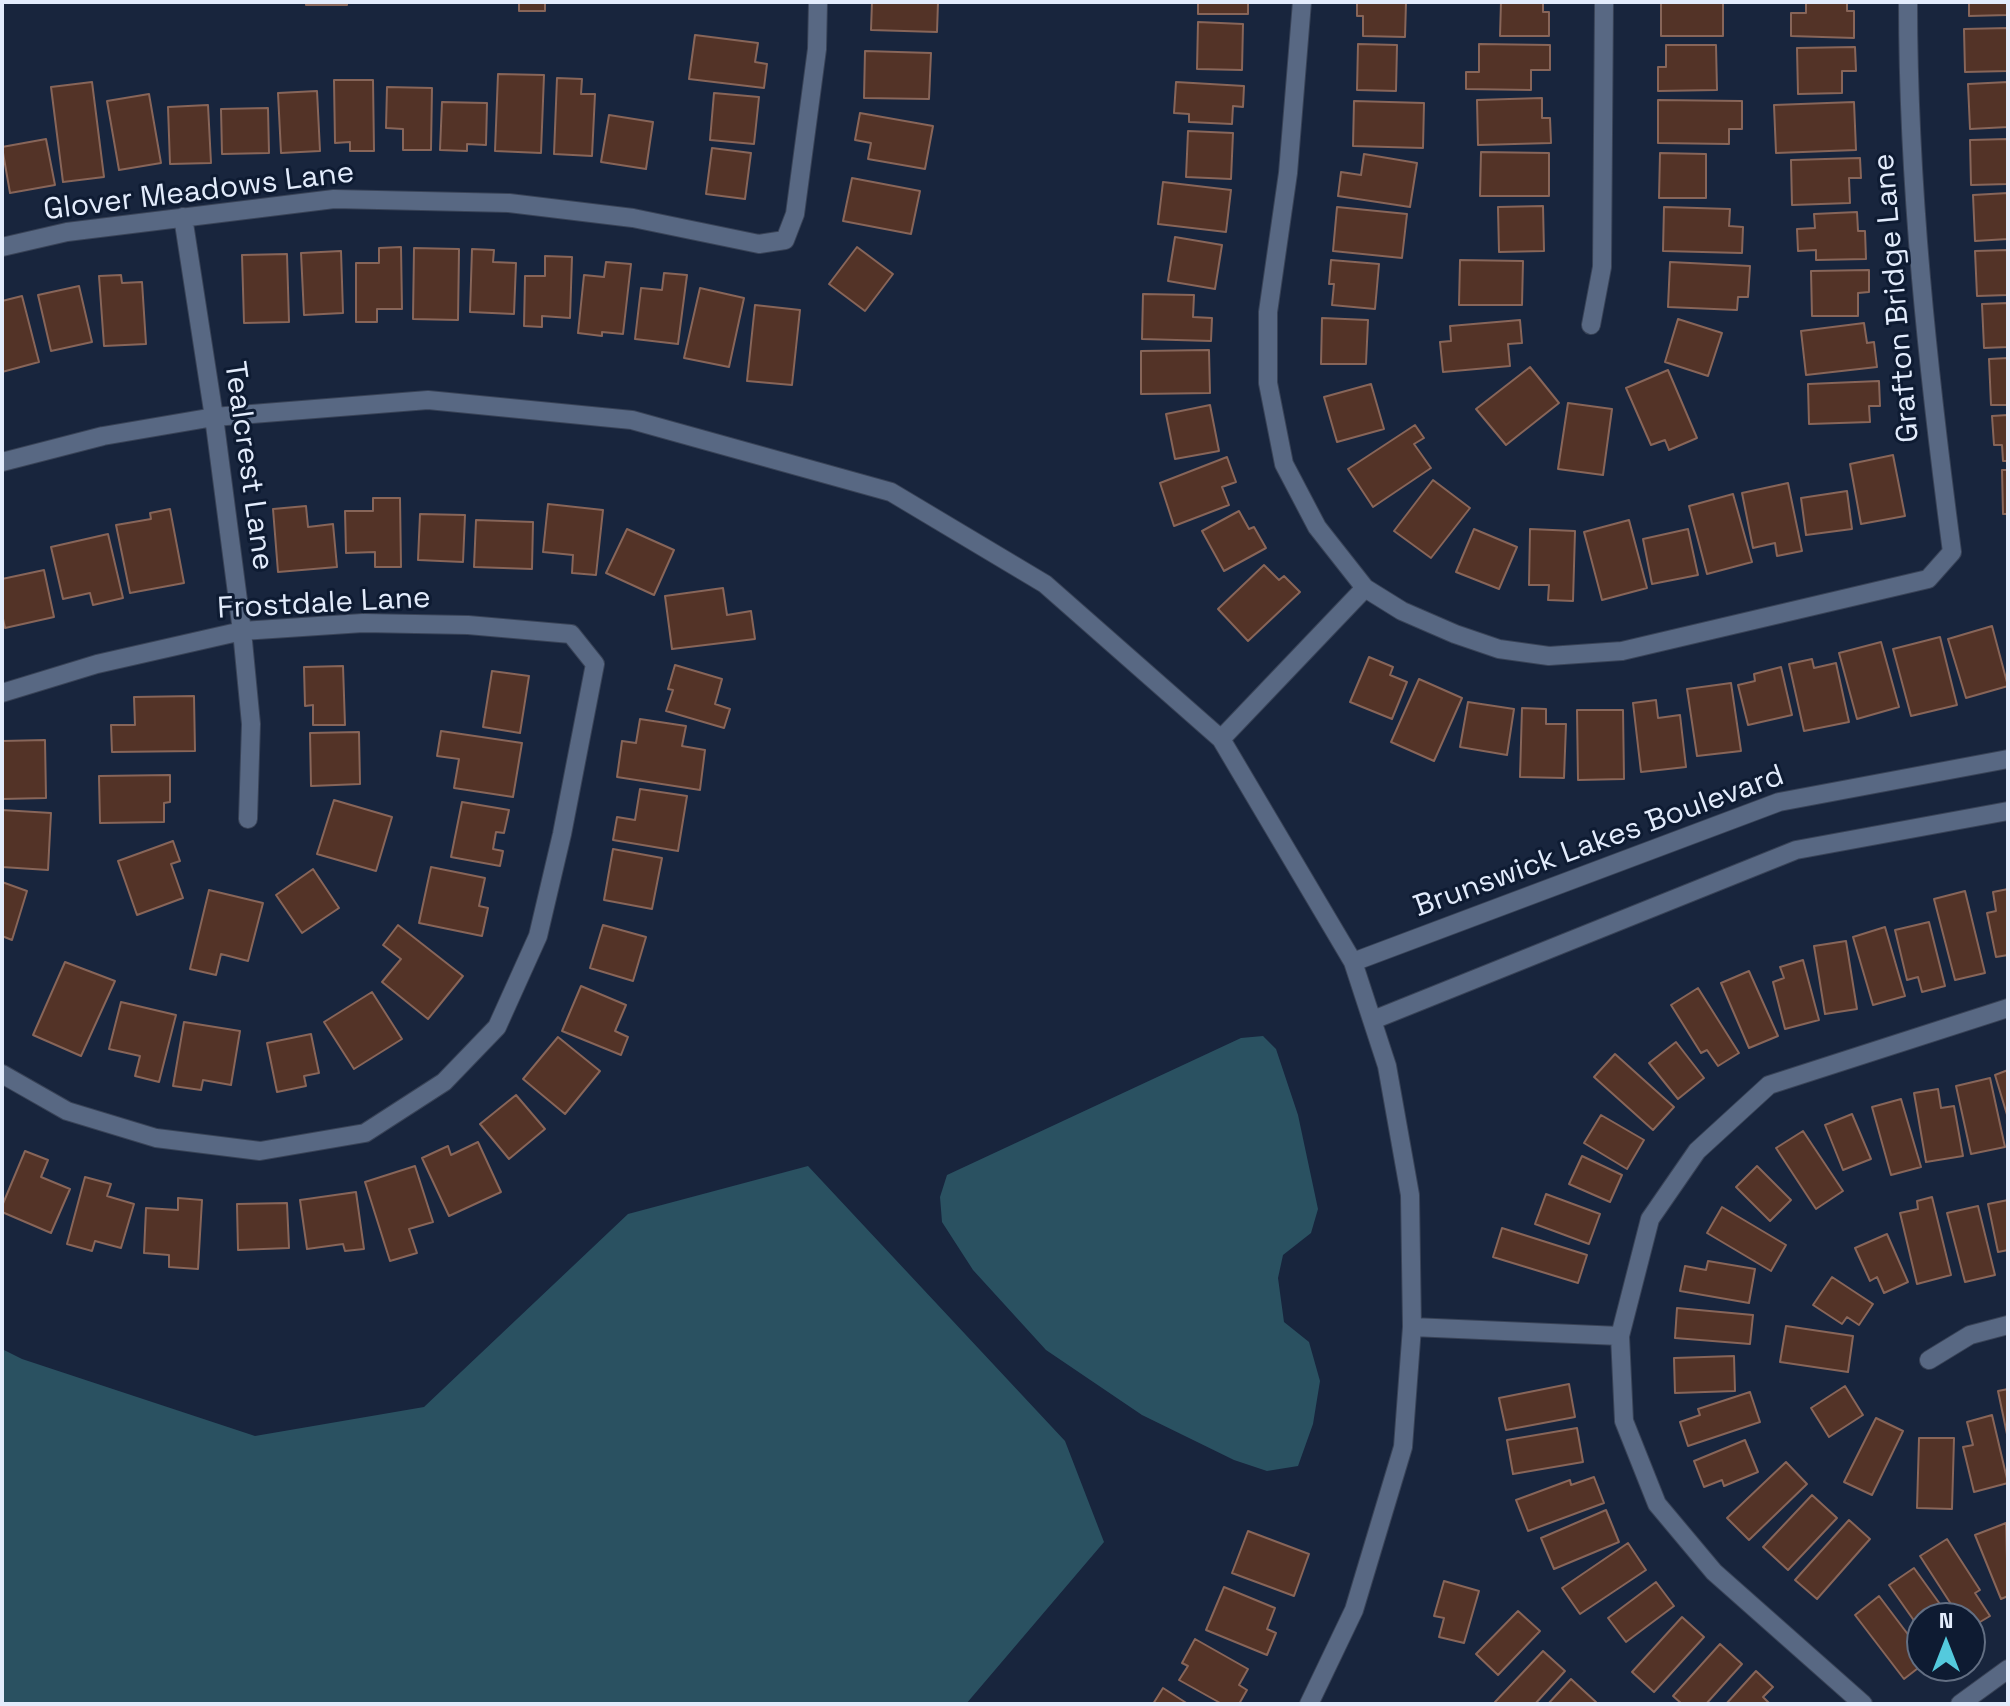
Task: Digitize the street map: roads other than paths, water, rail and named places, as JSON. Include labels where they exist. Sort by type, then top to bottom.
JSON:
[{"type":"street","name":"Glover Meadows Lane","points":[[2,247],[67,232],[334,199],[509,203],[633,218],[759,244],[785,240],[795,214],[817,49],[818,2]]},
{"type":"street","points":[[1221,739],[1365,588],[1317,527],[1284,464],[1268,383],[1268,312],[1288,173],[1302,2]]},
{"type":"street","points":[[1591,325],[1602,267],[1604,2]]},
{"type":"street","name":"Grafton Bridge Lane","points":[[1365,588],[1402,611],[1455,634],[1499,649],[1549,656],[1622,651],[1928,579],[1952,552],[1917,244],[1908,2]]},
{"type":"street","name":"Tealcrest Lane","points":[[183,217],[214,417],[242,631],[251,724],[248,819]]},
{"type":"street","points":[[2,462],[103,436],[214,417],[428,400],[632,420],[891,492],[1045,584],[1221,739],[1353,962],[1387,1066],[1410,1195],[1412,1327],[1403,1447],[1354,1610],[1309,1704]]},
{"type":"street","name":"Frostdale Lane","points":[[2,693],[97,664],[242,631],[363,623],[468,625],[571,634],[595,664],[562,834],[538,936],[497,1027],[444,1082],[365,1133],[260,1151],[156,1138],[67,1111],[2,1074]]},
{"type":"street","name":"Brunswick Lakes Boulevard","points":[[1353,962],[1779,802],[2008,759]]},
{"type":"street","points":[[1373,1020],[1796,850],[2008,811]]},
{"type":"street","points":[[1863,1704],[1714,1572],[1657,1504],[1624,1421],[1620,1336],[1650,1219],[1697,1151],[1769,1085],[2008,1008]]},
{"type":"street","points":[[1929,1360],[1970,1335],[2008,1325]]},
{"type":"street","points":[[1412,1327],[1620,1336]]},
{"type":"street","points":[[1960,1704],[2008,1669]]},
{"type":"water","points":[[1263,1036],[1276,1049],[1298,1115],[1318,1209],[1311,1233],[1283,1255],[1278,1278],[1284,1322],[1309,1342],[1320,1381],[1313,1424],[1298,1466],[1267,1471],[1234,1460],[1142,1415],[1046,1350],[973,1270],[942,1222],[940,1197],[947,1175],[1241,1038]]},
{"type":"water","points":[[808,1166],[1065,1441],[1104,1542],[966,1704],[2,1704],[2,1349],[22,1359],[255,1436],[424,1407],[628,1214]]}]
